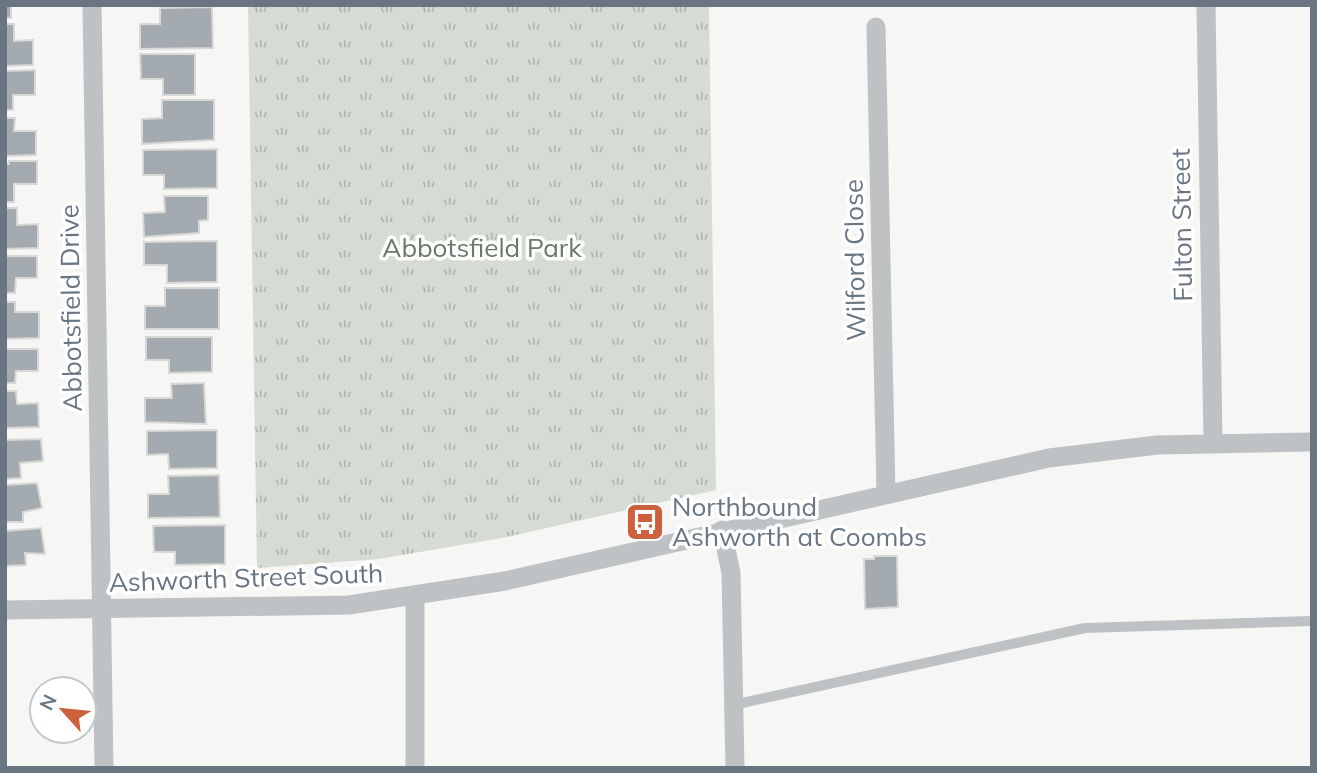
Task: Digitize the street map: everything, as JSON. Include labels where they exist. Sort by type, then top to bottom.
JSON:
[{"type":"street","name":"Abbotsfield Drive","points":[[92,5],[104,768]]},
{"type":"street","name":"Fulton Street","points":[[1206,5],[1213,443]]},
{"type":"street","name":"Wilford Close","points":[[876,27],[886,493]]},
{"type":"street","name":"Ashworth Street South","points":[[5,610],[349,605],[505,581],[1049,458],[1157,446],[1312,442]]},
{"type":"street","points":[[722,530],[730,573],[735,768]]},
{"type":"street","points":[[415,596],[415,768]]},
{"type":"lane","points":[[733,705],[1084,628],[1312,621]]},
{"type":"green space","name":"Abbotsfield Park","points":[[248,5],[709,5],[716,490],[502,538],[379,559],[257,568]]},
{"type":"building","points":[[5,5],[11,5],[11,18],[5,18]]},
{"type":"building","points":[[212,7],[213,48],[140,49],[140,24],[160,24],[160,8]]},
{"type":"building","points":[[5,24],[14,24],[14,41],[33,40],[33,65],[6,66]]},
{"type":"building","points":[[140,54],[195,54],[195,95],[163,95],[163,79],[141,79]]},
{"type":"building","points":[[35,70],[35,95],[13,95],[13,110],[5,110],[5,71]]},
{"type":"building","points":[[162,100],[214,100],[214,140],[142,144],[142,119],[162,118]]},
{"type":"building","points":[[5,118],[15,118],[14,131],[36,131],[36,155],[5,156]]},
{"type":"building","points":[[217,149],[217,188],[164,189],[164,175],[143,175],[143,150]]},
{"type":"building","points":[[9,161],[37,161],[37,184],[14,184],[14,202],[5,202],[5,164],[9,164]]},
{"type":"building","points":[[164,196],[208,196],[208,220],[199,221],[199,233],[144,237],[143,213],[165,212]]},
{"type":"building","points":[[5,208],[17,208],[17,225],[38,224],[38,248],[5,249]]},
{"type":"building","points":[[217,241],[217,282],[167,283],[167,265],[144,265],[144,242]]},
{"type":"building","points":[[5,256],[37,256],[37,278],[16,278],[15,293],[5,293]]},
{"type":"building","points":[[165,288],[219,288],[219,329],[145,329],[145,306],[165,306]]},
{"type":"building","points":[[5,302],[15,302],[15,312],[39,312],[39,338],[5,339]]},
{"type":"building","points":[[146,337],[212,337],[212,372],[169,373],[169,360],[146,360]]},
{"type":"building","points":[[5,349],[38,349],[38,371],[16,371],[15,383],[5,383]]},
{"type":"building","points":[[204,383],[206,424],[145,422],[145,398],[172,398],[171,384]]},
{"type":"building","points":[[5,391],[16,391],[17,404],[38,403],[39,427],[5,428]]},
{"type":"building","points":[[217,430],[217,468],[169,469],[168,454],[147,455],[147,431]]},
{"type":"building","points":[[41,439],[43,461],[20,463],[21,478],[5,479],[5,440]]},
{"type":"building","points":[[219,475],[220,517],[148,518],[148,494],[169,494],[168,476]]},
{"type":"building","points":[[37,483],[42,508],[23,512],[23,522],[5,522],[5,485]]},
{"type":"building","points":[[225,525],[225,564],[175,565],[175,552],[154,552],[153,526]]},
{"type":"building","points":[[41,528],[45,554],[25,553],[26,565],[5,566],[5,531]]},
{"type":"building","points":[[874,556],[897,556],[898,607],[865,609],[864,559],[874,559]]},
{"type":"place","name":"Northbound Ashworth at Coombs","points":[[645,522]]}]
